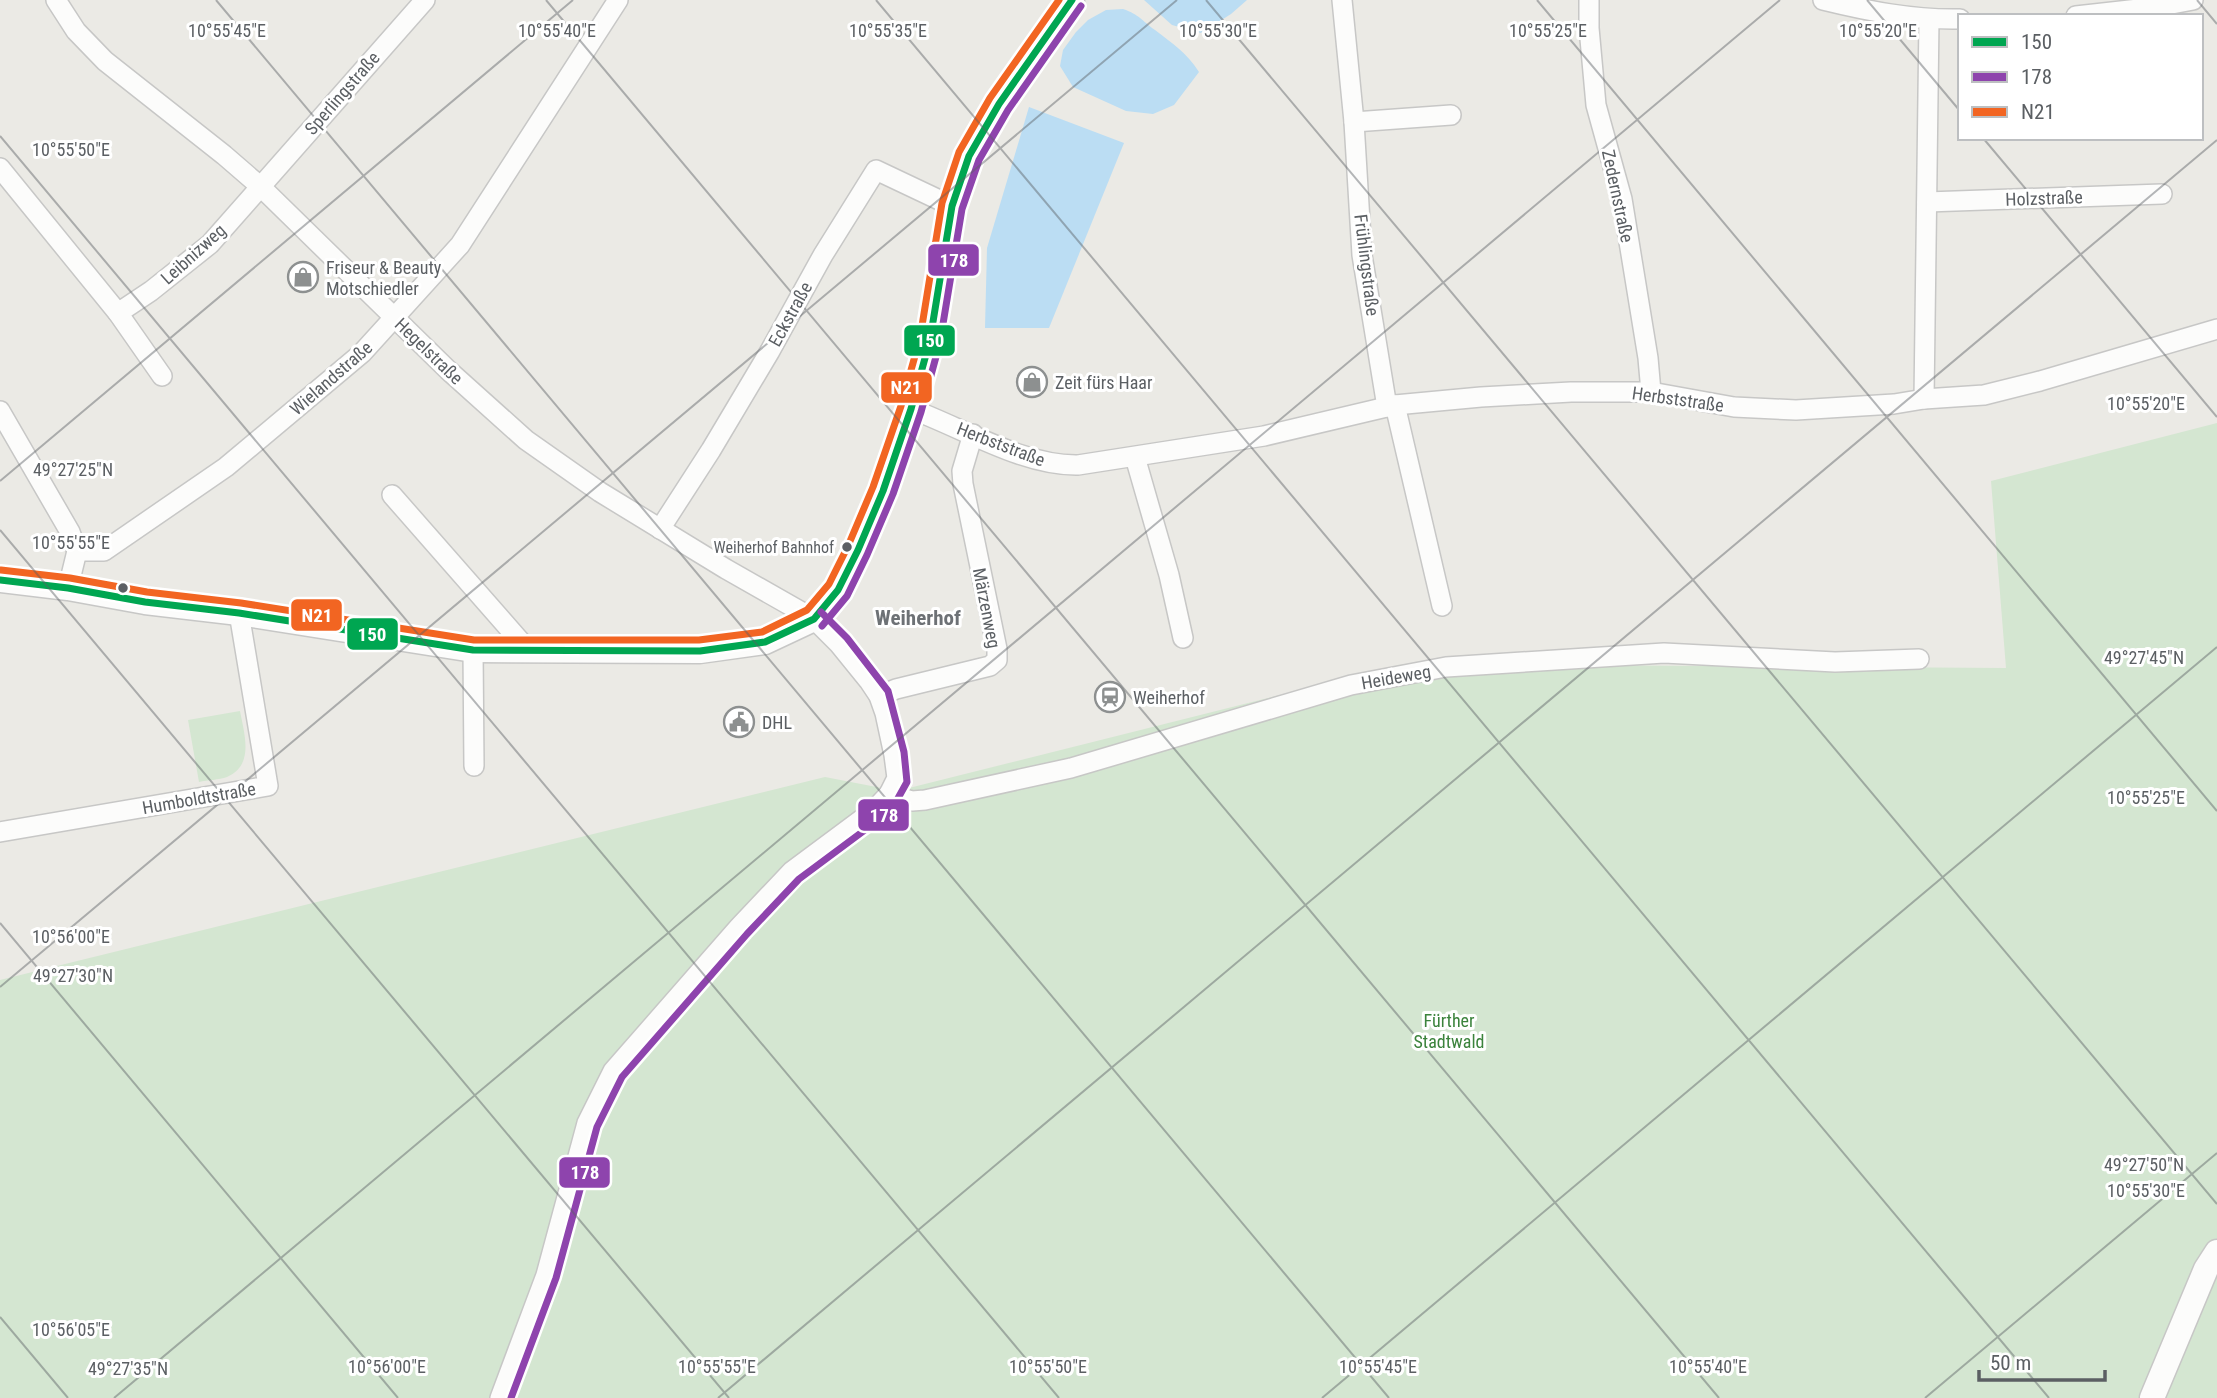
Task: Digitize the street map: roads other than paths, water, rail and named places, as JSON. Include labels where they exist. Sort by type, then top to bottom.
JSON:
[{"type":"street","name":"Hegelstraße","points":[[56,0],[76,31],[105,61],[261,187],[448,370],[526,440],[600,492],[814,619],[839,644],[879,696]]},
{"type":"street","name":"Sperlingstraße","points":[[261,187],[425,0]]},
{"type":"street","name":"Wielandstraße","points":[[77,551],[104,551],[226,467],[362,353],[460,245],[618,0]]},
{"type":"street","points":[[0,580],[239,613],[473,650],[700,651],[765,642],[814,619],[838,590],[858,550],[883,491],[911,409],[930,340],[952,206],[969,156],[999,104],[1072,0]]},
{"type":"street","name":"Frühlingstraße","points":[[1342,0],[1354,121],[1362,255],[1391,406],[1442,606]]},
{"type":"street","name":"Zedernstraße","points":[[1589,0],[1596,106],[1622,199],[1651,392]]},
{"type":"street","points":[[1823,0],[1860,9],[1928,19],[1958,19]]},
{"type":"street","points":[[2094,14],[2193,0]]},
{"type":"street","points":[[1924,399],[1928,19]]},
{"type":"street","points":[[1354,121],[1451,115]]},
{"type":"street","points":[[0,168],[118,313],[162,376]]},
{"type":"street","name":"Eckstraße","points":[[660,529],[717,440],[823,255],[876,170],[952,206]]},
{"type":"street","name":"Leibnizweg","points":[[118,313],[151,291],[210,244],[261,187]]},
{"type":"street","name":"Holzstraße","points":[[1927,202],[2162,194]]},
{"type":"street","name":"Herbststraße","points":[[911,409],[1011,450],[1059,465],[1078,465],[1264,436],[1391,406],[1572,392],[1651,392],[1734,407],[1796,410],[1984,395],[2217,329]]},
{"type":"street","points":[[0,411],[70,532],[77,551],[68,588]]},
{"type":"street","name":"Märzenweg","points":[[879,696],[896,689],[990,666],[997,660],[963,484],[962,471],[973,434]]},
{"type":"street","points":[[1135,457],[1169,575],[1182,638]]},
{"type":"street","points":[[392,495],[528,650]]},
{"type":"street","name":"Humboldtstraße","points":[[0,832],[268,786],[239,613]]},
{"type":"street","points":[[473,650],[474,766]]},
{"type":"street","name":"Heideweg","points":[[889,794],[912,801],[925,800],[1072,768],[1351,685],[1446,667],[1664,653],[1835,662],[1919,660]]},
{"type":"street","points":[[500,1398],[546,1275],[587,1123],[613,1071],[739,927],[792,871],[874,810],[889,794],[897,778],[879,696]]},
{"type":"street","points":[[2152,1398],[2206,1269],[2217,1252]]},
{"type":"water","points":[[1144,0],[1247,0],[1201,33],[1172,25]]},
{"type":"water","points":[[1123,9],[1137,16],[1173,44],[1199,72],[1174,105],[1153,114],[1126,111],[1073,87],[1060,66],[1063,50],[1088,20],[1106,10]]},
{"type":"water","points":[[1029,107],[1124,143],[1049,328],[985,328],[987,248]]},
{"type":"place","name":"Friseur & Beauty Motschiedler","points":[[303,277]]},
{"type":"place","name":"Zeit fürs Haar","points":[[1032,382]]},
{"type":"place","name":"Weiherhof Bahnhof","points":[[847,547]]},
{"type":"place","name":"Weiherhof","points":[[1110,697]]},
{"type":"place","name":"DHL","points":[[739,722]]},
{"type":"district","name":"Weiherhof","points":[[918,618]]},
{"type":"park label","name":"Fürther Stadtwald","points":[[1449,1030]]}]
